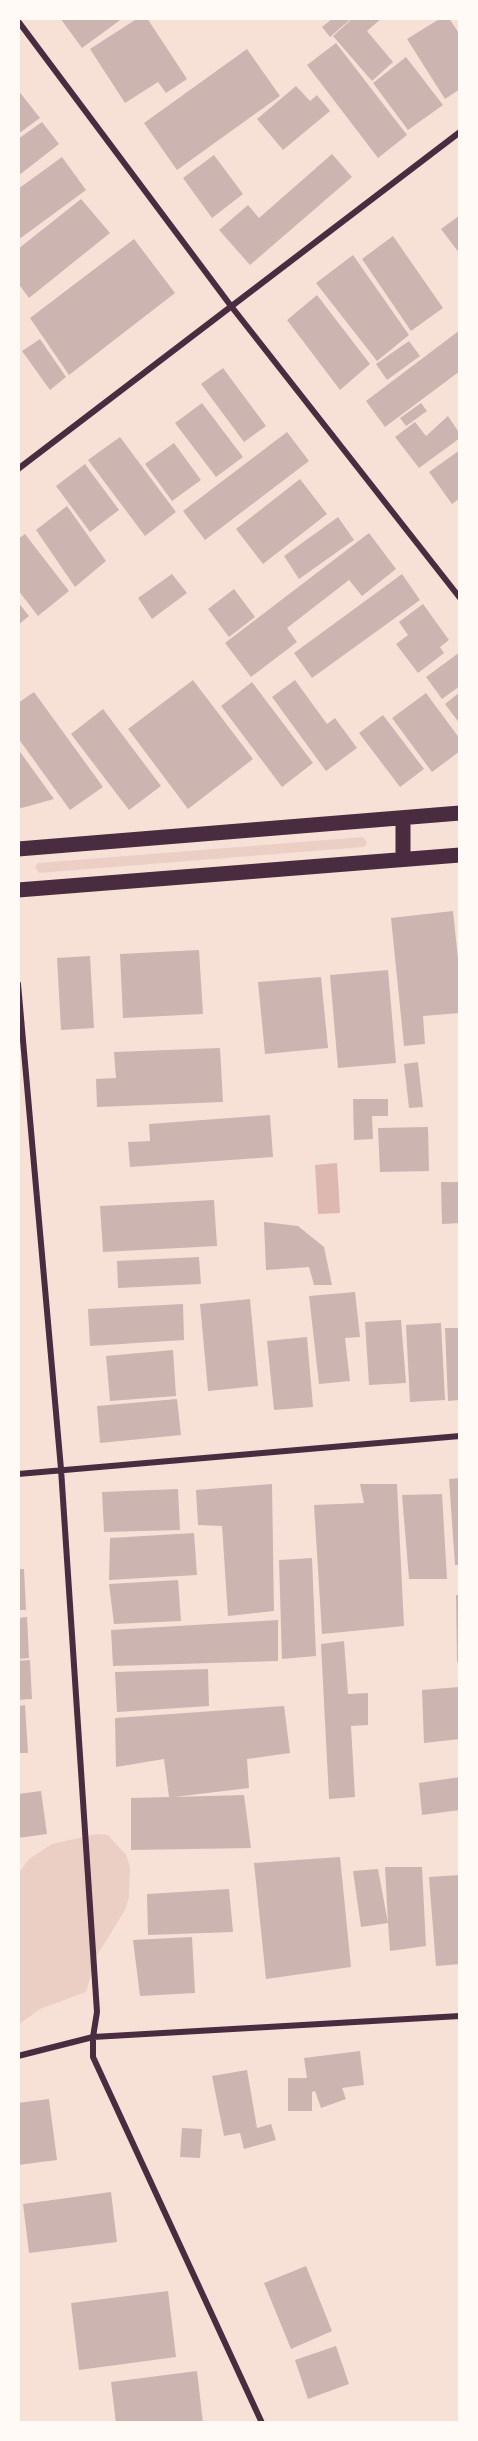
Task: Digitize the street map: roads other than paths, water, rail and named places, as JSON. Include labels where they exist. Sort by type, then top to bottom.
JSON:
[{"type":"main road","points":[[18,849],[460,813]]},
{"type":"main road","points":[[403,818],[403,860]]},
{"type":"main road","points":[[18,891],[460,855]]},
{"type":"street","points":[[18,21],[231,306],[460,598]]},
{"type":"street","points":[[18,470],[460,132]]},
{"type":"street","points":[[18,984],[61,1469],[97,2012],[93,2037],[95,2064],[262,2423]]},
{"type":"street","points":[[18,1474],[460,1436]]},
{"type":"street","points":[[18,2056],[93,2037],[460,2016]]}]
